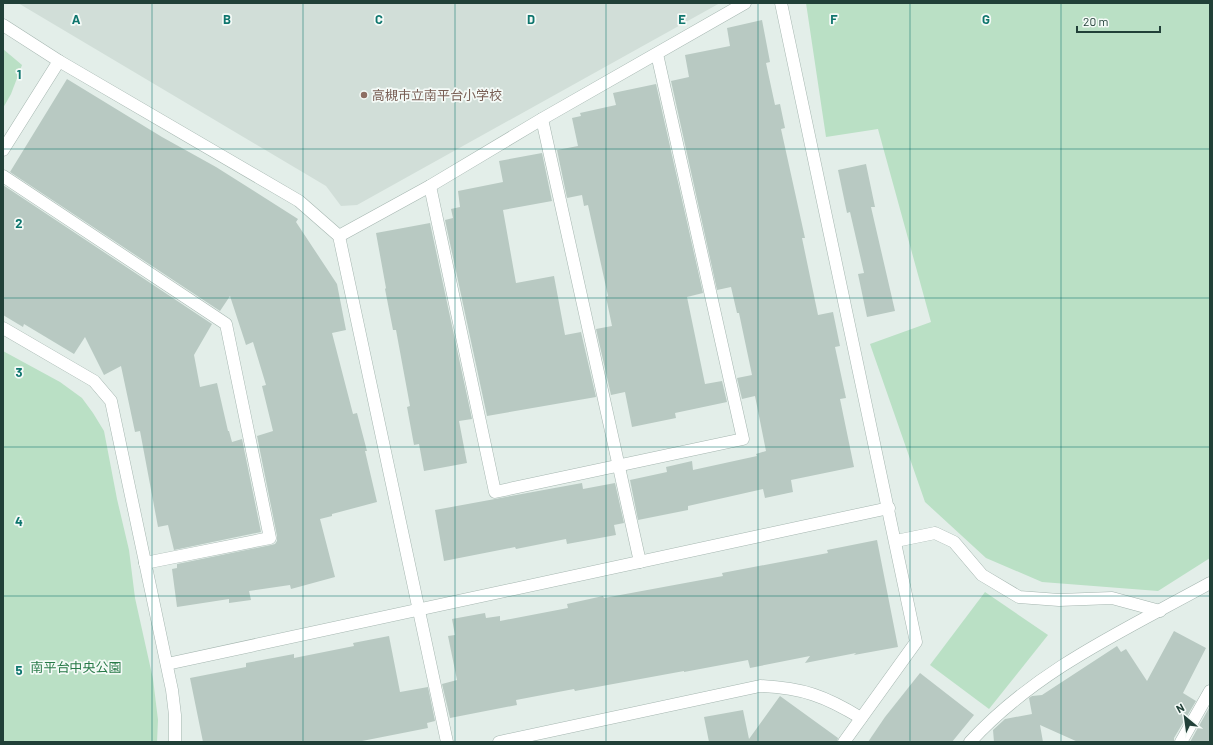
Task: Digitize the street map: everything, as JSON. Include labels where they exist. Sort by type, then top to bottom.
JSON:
[{"type":"street","points":[[339,236],[430,186],[542,119],[745,3]]},
{"type":"street","points":[[781,3],[896,541],[916,642],[844,742]]},
{"type":"street","points":[[3,25],[59,61],[299,201],[339,236],[447,742]]},
{"type":"street","points":[[430,186],[495,492],[743,439],[657,54]]},
{"type":"street","points":[[3,150],[59,61]]},
{"type":"street","points":[[542,119],[640,562]]},
{"type":"street","points":[[3,176],[226,324],[270,538],[145,562]]},
{"type":"street","points":[[3,328],[94,381],[112,401],[172,690],[175,715],[175,742]]},
{"type":"street","points":[[167,664],[889,508]]},
{"type":"street","points":[[896,541],[935,533],[954,542],[982,575],[1020,597],[1058,600],[1112,598],[1160,611]]},
{"type":"street","points":[[970,742],[992,719],[1012,702],[1055,670],[1210,583]]},
{"type":"street","points":[[499,742],[760,686],[802,690],[841,706],[861,718]]},
{"type":"street","points":[[1181,742],[1210,690]]},
{"type":"shaded area","name":"高槻市立南平台小学校","points":[[18,3],[720,3],[357,205],[341,206],[326,186]]},
{"type":"green space","points":[[806,3],[1210,3],[1210,558],[1158,591],[1042,582],[986,558],[925,502],[870,344],[931,322],[878,129],[826,137]]},
{"type":"green space","points":[[3,49],[22,65],[11,94],[3,108]]},
{"type":"green space","name":"南平台中央公園","points":[[3,351],[60,382],[82,398],[104,431],[117,499],[129,550],[135,598],[153,679],[158,720],[157,742],[3,742]]},
{"type":"green space","points":[[985,592],[1048,635],[989,709],[930,665]]},
{"type":"building","points":[[762,20],[770,62],[766,63],[775,105],[780,104],[785,128],[781,129],[805,238],[802,238],[818,315],[833,312],[840,346],[835,347],[846,398],[840,399],[854,467],[791,480],[793,492],[765,498],[763,489],[688,506],[688,510],[638,520],[630,480],[667,472],[666,467],[692,461],[693,470],[757,456],[756,454],[766,451],[755,396],[742,399],[737,378],[752,375],[739,313],[737,313],[731,287],[717,290],[671,81],[689,77],[685,55],[730,46],[727,28]]},
{"type":"building","points":[[67,79],[162,137],[216,167],[298,219],[296,222],[337,284],[346,330],[332,333],[353,414],[357,413],[367,451],[365,451],[377,502],[332,514],[332,516],[320,519],[335,577],[291,589],[290,585],[249,591],[251,600],[229,603],[229,599],[177,607],[172,569],[177,568],[177,564],[271,545],[275,544],[277,541],[257,436],[273,431],[262,386],[266,385],[253,342],[246,345],[230,296],[220,311],[10,172]]},
{"type":"building","points":[[656,84],[703,293],[687,297],[705,384],[722,381],[727,402],[675,413],[676,418],[632,427],[625,392],[611,395],[596,329],[612,326],[606,297],[608,296],[588,205],[584,206],[582,195],[567,198],[557,150],[578,146],[572,118],[581,116],[580,113],[616,105],[613,93]]},
{"type":"building","points":[[542,153],[552,201],[503,210],[516,283],[554,276],[565,335],[581,332],[596,397],[487,416],[445,220],[453,218],[451,209],[460,207],[458,191],[503,182],[499,161]]},
{"type":"building","points":[[866,164],[875,207],[871,207],[895,311],[867,317],[858,274],[864,273],[850,212],[847,213],[838,170]]},
{"type":"building","points":[[3,185],[212,324],[194,355],[200,387],[217,383],[232,442],[242,439],[261,532],[174,550],[168,525],[158,527],[140,431],[135,432],[121,366],[104,375],[85,337],[74,354],[24,324],[23,327],[3,315]]},
{"type":"building","points":[[430,223],[472,419],[459,421],[467,463],[424,471],[419,444],[414,445],[407,407],[410,406],[396,330],[393,330],[376,233]]},
{"type":"building","points":[[582,483],[583,489],[615,483],[624,523],[614,525],[616,535],[567,544],[566,539],[444,561],[435,510]]},
{"type":"building","points":[[877,540],[898,647],[854,655],[856,653],[805,663],[810,656],[750,668],[748,660],[516,700],[517,705],[450,718],[442,684],[457,680],[448,636],[455,635],[452,619],[485,613],[486,618],[500,616],[500,621],[568,608],[567,604],[603,596],[604,598],[723,576],[722,573],[828,553],[827,550]]},
{"type":"building","points":[[1174,631],[1206,648],[1183,693],[1196,701],[1174,738],[1174,742],[1078,742],[1040,725],[1043,742],[994,742],[993,730],[1005,719],[1032,714],[1029,698],[1032,696],[1042,695],[1117,646],[1121,652],[1126,649],[1147,681]]},
{"type":"building","points":[[389,636],[400,692],[428,687],[435,721],[427,723],[428,728],[357,742],[203,742],[190,678],[246,667],[246,663],[294,654],[294,658],[354,646],[353,643]]},
{"type":"building","points":[[920,673],[974,715],[952,742],[868,742],[885,717]]},
{"type":"building","points":[[780,696],[838,738],[837,742],[709,742],[704,717],[743,710],[749,739]]},
{"type":"building","points":[[1209,708],[1210,742],[1190,742]]},
{"type":"place","name":"高槻市立南平台小学校","points":[[364,95]]}]
